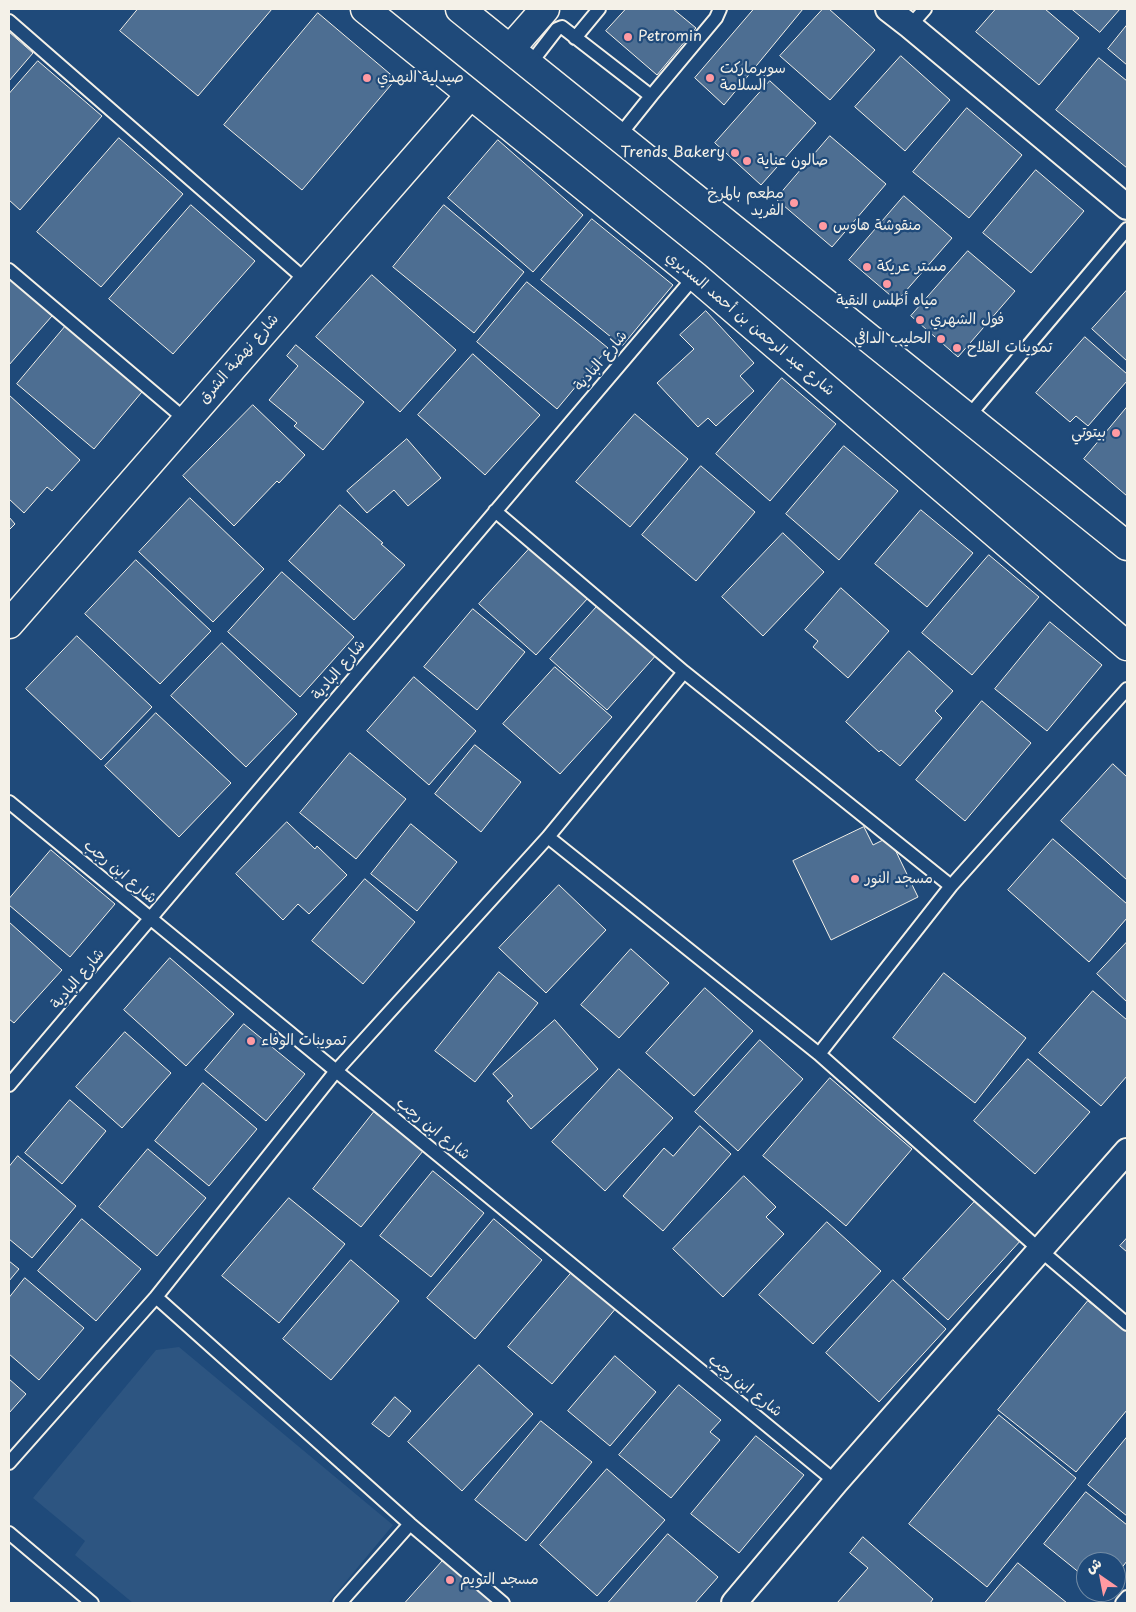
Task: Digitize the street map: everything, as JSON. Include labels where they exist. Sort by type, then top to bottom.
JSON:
[{"type":"street","name":"شارع عبد الرحمن بن أحمد السديري","points":[[365,9],[695,276],[1127,646]]},
{"type":"street","points":[[460,9],[1127,546]]},
{"type":"street","points":[[520,56],[545,9]]},
{"type":"street","points":[[888,9],[918,17],[1127,207]]},
{"type":"street","name":"شارع نهضة الشرق","points":[[9,624],[470,95]]},
{"type":"street","points":[[734,1603],[836,1482],[1127,1151]]},
{"type":"lane","points":[[575,38],[600,9]]},
{"type":"lane","points":[[619,136],[716,18],[720,9]]},
{"type":"lane","points":[[9,21],[307,281]]},
{"type":"lane","points":[[520,56],[562,27],[651,96]]},
{"type":"lane","points":[[968,417],[1127,229]]},
{"type":"lane","points":[[9,270],[186,420]]},
{"type":"lane","name":"شارع البادية","points":[[9,1085],[695,276]]},
{"type":"lane","points":[[495,511],[684,672],[951,886]]},
{"type":"lane","points":[[9,1463],[156,1298],[336,1071],[548,837],[684,672]]},
{"type":"lane","points":[[819,1054],[951,886],[1127,689]]},
{"type":"lane","name":"شارع ابن رجب","points":[[9,802],[836,1482]]},
{"type":"lane","points":[[548,837],[819,1054],[1040,1250],[1127,1324]]},
{"type":"lane","points":[[156,1298],[410,1524],[503,1603]]},
{"type":"lane","points":[[340,1603],[410,1524]]},
{"type":"lane","points":[[9,1533],[92,1603]]},
{"type":"lane","points":[[1122,1603],[1127,1597]]},
{"type":"shaded area","points":[[179,1347],[393,1525],[328,1603],[133,1603],[75,1555],[85,1541],[33,1498],[156,1350]]},
{"type":"building","points":[[138,9],[272,9],[198,96],[120,31]]},
{"type":"building","points":[[626,9],[673,9],[696,28],[657,75],[606,31]]},
{"type":"building","points":[[754,9],[803,9],[724,105],[695,78]]},
{"type":"building","points":[[823,9],[829,9],[875,50],[830,100],[780,56]]},
{"type":"building","points":[[996,9],[1045,9],[1079,38],[1039,85],[976,32]]},
{"type":"building","points":[[1072,9],[1120,9],[1100,32]]},
{"type":"building","points":[[318,13],[396,79],[302,190],[224,125]]},
{"type":"building","points":[[1127,25],[1127,65],[1108,49]]},
{"type":"building","points":[[9,32],[33,53],[9,81]]},
{"type":"building","points":[[901,56],[950,100],[905,151],[855,107]]},
{"type":"building","points":[[1099,58],[1127,81],[1127,168],[1056,110]]},
{"type":"building","points":[[38,61],[102,116],[20,210],[9,200],[9,94]]},
{"type":"building","points":[[770,81],[816,123],[761,185],[715,143]]},
{"type":"building","points":[[967,108],[1022,155],[969,218],[913,172]]},
{"type":"building","points":[[830,136],[886,184],[832,247],[776,199]]},
{"type":"building","points":[[119,138],[183,194],[101,287],[37,232]]},
{"type":"building","points":[[498,140],[583,215],[533,272],[448,198]]},
{"type":"building","points":[[1036,170],[1084,211],[1031,273],[983,233]]},
{"type":"building","points":[[904,196],[952,238],[897,301],[849,260]]},
{"type":"building","points":[[191,205],[255,261],[173,354],[109,299]]},
{"type":"building","points":[[444,205],[524,272],[474,333],[393,267]]},
{"type":"building","points":[[592,219],[673,285],[622,346],[541,280]]},
{"type":"building","points":[[968,251],[1015,291],[958,357],[911,316]]},
{"type":"building","points":[[372,275],[456,350],[400,412],[316,337]]},
{"type":"building","points":[[9,277],[52,316],[9,365]]},
{"type":"building","points":[[527,282],[608,348],[557,409],[477,342]]},
{"type":"building","points":[[1127,290],[1127,361],[1092,329]]},
{"type":"building","points":[[706,311],[754,363],[740,376],[754,391],[716,426],[708,418],[698,427],[657,383],[694,349],[680,335]]},
{"type":"building","points":[[69,322],[147,386],[94,449],[17,384]]},
{"type":"building","points":[[1085,337],[1127,374],[1127,381],[1088,426],[1076,416],[1070,422],[1036,393]]},
{"type":"building","points":[[296,345],[364,402],[323,450],[294,426],[297,423],[269,400],[298,366],[287,356]]},
{"type":"building","points":[[473,354],[540,415],[485,475],[418,415]]},
{"type":"building","points":[[782,378],[836,424],[770,501],[716,454]]},
{"type":"building","points":[[9,395],[80,460],[52,491],[47,487],[24,513],[9,499]]},
{"type":"building","points":[[253,405],[305,455],[234,526],[183,476]]},
{"type":"building","name":"بيتوتي","points":[[1127,407],[1127,496],[1084,459]]},
{"type":"building","points":[[635,414],[688,459],[630,527],[576,482]]},
{"type":"building","points":[[407,439],[441,478],[408,506],[394,490],[367,513],[347,491]]},
{"type":"building","points":[[844,446],[898,491],[839,560],[786,514]]},
{"type":"building","points":[[701,466],[755,512],[696,581],[642,535]]},
{"type":"building","points":[[190,498],[264,569],[213,622],[139,552]]},
{"type":"building","points":[[340,505],[405,565],[354,620],[289,561]]},
{"type":"building","points":[[921,510],[973,553],[927,607],[875,564]]},
{"type":"building","points":[[9,517],[15,524],[9,530]]},
{"type":"building","points":[[783,533],[824,572],[763,636],[722,597]]},
{"type":"building","points":[[531,547],[588,598],[536,655],[479,604]]},
{"type":"building","points":[[989,555],[1039,597],[972,675],[922,633]]},
{"type":"building","points":[[136,560],[211,631],[160,684],[85,614]]},
{"type":"building","points":[[282,572],[354,637],[300,697],[228,632]]},
{"type":"building","points":[[841,588],[889,631],[848,678],[813,647],[818,641],[805,630]]},
{"type":"building","points":[[602,601],[658,653],[607,710],[550,659]]},
{"type":"building","points":[[473,609],[525,652],[477,710],[424,667]]},
{"type":"building","points":[[1050,622],[1102,665],[1047,731],[995,689]]},
{"type":"building","points":[[77,636],[152,707],[101,760],[26,689]]},
{"type":"building","points":[[222,643],[297,714],[246,767],[171,696]]},
{"type":"building","points":[[909,651],[953,691],[935,711],[942,718],[900,766],[881,750],[879,752],[846,722]]},
{"type":"building","points":[[555,667],[612,717],[560,774],[503,724]]},
{"type":"building","points":[[414,677],[476,731],[429,785],[367,731]]},
{"type":"building","points":[[982,701],[1031,743],[965,821],[916,780]]},
{"type":"building","points":[[156,713],[231,783],[179,837],[105,766]]},
{"type":"building","points":[[475,745],[521,782],[481,832],[435,794]]},
{"type":"building","points":[[350,753],[406,799],[356,859],[300,813]]},
{"type":"building","points":[[1113,764],[1127,777],[1127,880],[1061,821]]},
{"type":"building","points":[[287,822],[315,849],[317,846],[347,875],[309,914],[298,904],[283,920],[236,874]]},
{"type":"building","points":[[411,824],[457,862],[417,911],[371,874]]},
{"type":"building","name":"مسجد النور","points":[[864,827],[873,845],[889,837],[918,897],[831,940],[793,861]]},
{"type":"building","points":[[1053,839],[1127,904],[1127,918],[1089,962],[1008,890]]},
{"type":"building","points":[[51,850],[115,904],[70,957],[9,905],[9,899]]},
{"type":"building","points":[[365,879],[415,922],[363,984],[312,941]]},
{"type":"building","points":[[559,885],[606,930],[546,993],[499,948]]},
{"type":"building","points":[[9,922],[62,970],[14,1023],[9,1019]]},
{"type":"building","points":[[1127,942],[1127,1002],[1097,974]]},
{"type":"building","points":[[631,949],[669,983],[619,1038],[581,1005]]},
{"type":"building","points":[[170,958],[234,1014],[186,1066],[124,1010]]},
{"type":"building","points":[[499,972],[538,1003],[475,1082],[435,1051]]},
{"type":"building","points":[[944,973],[1026,1038],[975,1103],[893,1038]]},
{"type":"building","points":[[705,988],[753,1031],[694,1096],[646,1053]]},
{"type":"building","points":[[1093,991],[1127,1020],[1127,1076],[1101,1106],[1039,1053]]},
{"type":"building","points":[[555,1020],[598,1069],[531,1129],[507,1101],[513,1096],[493,1074]]},
{"type":"building","points":[[244,1024],[305,1074],[266,1121],[205,1070]]},
{"type":"building","points":[[125,1032],[171,1073],[122,1128],[76,1087]]},
{"type":"building","points":[[760,1040],[803,1079],[738,1151],[695,1112]]},
{"type":"building","points":[[1028,1059],[1090,1112],[1035,1174],[974,1121]]},
{"type":"building","points":[[619,1069],[673,1118],[605,1191],[552,1142]]},
{"type":"building","points":[[830,1078],[912,1149],[846,1226],[763,1156]]},
{"type":"building","points":[[203,1083],[257,1129],[209,1186],[155,1141]]},
{"type":"building","points":[[70,1100],[106,1131],[62,1184],[25,1153]]},
{"type":"building","points":[[374,1112],[423,1151],[361,1227],[313,1189]]},
{"type":"building","points":[[700,1126],[731,1154],[663,1231],[623,1196],[664,1148],[673,1156]]},
{"type":"building","points":[[148,1149],[206,1198],[157,1256],[99,1207]]},
{"type":"building","points":[[18,1156],[76,1206],[32,1258],[9,1239],[9,1167]]},
{"type":"building","points":[[433,1171],[484,1213],[431,1277],[380,1236]]},
{"type":"building","points":[[744,1176],[776,1207],[766,1217],[784,1234],[723,1297],[673,1249]]},
{"type":"building","points":[[289,1198],[345,1244],[279,1323],[222,1276]]},
{"type":"building","points":[[978,1198],[1022,1239],[948,1320],[903,1279]]},
{"type":"building","points":[[82,1219],[141,1269],[96,1321],[38,1271]]},
{"type":"building","points":[[494,1219],[542,1260],[475,1339],[427,1298]]},
{"type":"building","points":[[827,1222],[881,1271],[813,1344],[759,1295]]},
{"type":"building","points":[[1127,1238],[1127,1252],[1120,1246]]},
{"type":"building","points":[[351,1260],[399,1301],[331,1380],[283,1339]]},
{"type":"building","points":[[9,1261],[19,1269],[9,1281]]},
{"type":"building","points":[[573,1271],[617,1307],[552,1384],[508,1347]]},
{"type":"building","points":[[25,1278],[84,1328],[39,1380],[9,1354],[9,1298]]},
{"type":"building","points":[[893,1280],[946,1329],[879,1402],[826,1353]]},
{"type":"building","points":[[1088,1301],[1127,1332],[1127,1410],[1076,1472],[998,1410]]},
{"type":"building","points":[[615,1356],[656,1392],[610,1446],[568,1411]]},
{"type":"building","points":[[479,1365],[533,1414],[462,1491],[408,1442]]},
{"type":"building","points":[[9,1379],[26,1394],[9,1413]]},
{"type":"building","points":[[679,1385],[721,1420],[710,1432],[720,1440],[671,1498],[619,1455]]},
{"type":"building","points":[[395,1397],[411,1411],[389,1437],[372,1424]]},
{"type":"building","points":[[999,1415],[1076,1478],[987,1587],[909,1524]]},
{"type":"building","points":[[541,1421],[592,1462],[526,1541],[475,1500]]},
{"type":"building","points":[[756,1436],[804,1475],[739,1553],[691,1514]]},
{"type":"building","points":[[1127,1437],[1127,1516],[1088,1485]]},
{"type":"building","points":[[607,1469],[665,1520],[597,1596],[540,1545]]},
{"type":"building","points":[[1086,1492],[1127,1525],[1126,1562],[1126,1552],[1076,1552],[1076,1570],[1044,1544]]},
{"type":"building","points":[[668,1534],[718,1577],[695,1603],[608,1603]]},
{"type":"building","points":[[863,1537],[933,1599],[930,1603],[837,1603],[868,1568],[850,1553]]},
{"type":"building","name":"مسجد التويم","points":[[447,1556],[501,1603],[405,1603]]},
{"type":"building","points":[[1018,1563],[1067,1603],[985,1603]]},
{"type":"place","name":"Petromin","points":[[628,37]]},
{"type":"place","name":"صيدلية النهدي","points":[[367,78]]},
{"type":"place","name":"سوبرماركت السلامة","points":[[710,78]]},
{"type":"place","name":"Trends Bakery","points":[[735,153]]},
{"type":"place","name":"صالون عناية","points":[[747,161]]},
{"type":"place","name":"مطعم بالمرخ الفريد","points":[[794,203]]},
{"type":"place","name":"منقوشة هاوس","points":[[823,226]]},
{"type":"place","name":"مستر عريكة","points":[[867,267]]},
{"type":"place","name":"مياه أطلس النقية","points":[[887,284]]},
{"type":"place","name":"فول الشهري","points":[[920,320]]},
{"type":"place","name":"الحليب الدافي","points":[[941,339]]},
{"type":"place","name":"تموينات الفلاح","points":[[957,348]]},
{"type":"place","name":"بيتوتي","points":[[1116,433]]},
{"type":"place","name":"مسجد النور","points":[[855,879]]},
{"type":"place","name":"تموينات الوفاء","points":[[251,1041]]},
{"type":"place","name":"مسجد التويم","points":[[450,1580]]}]
